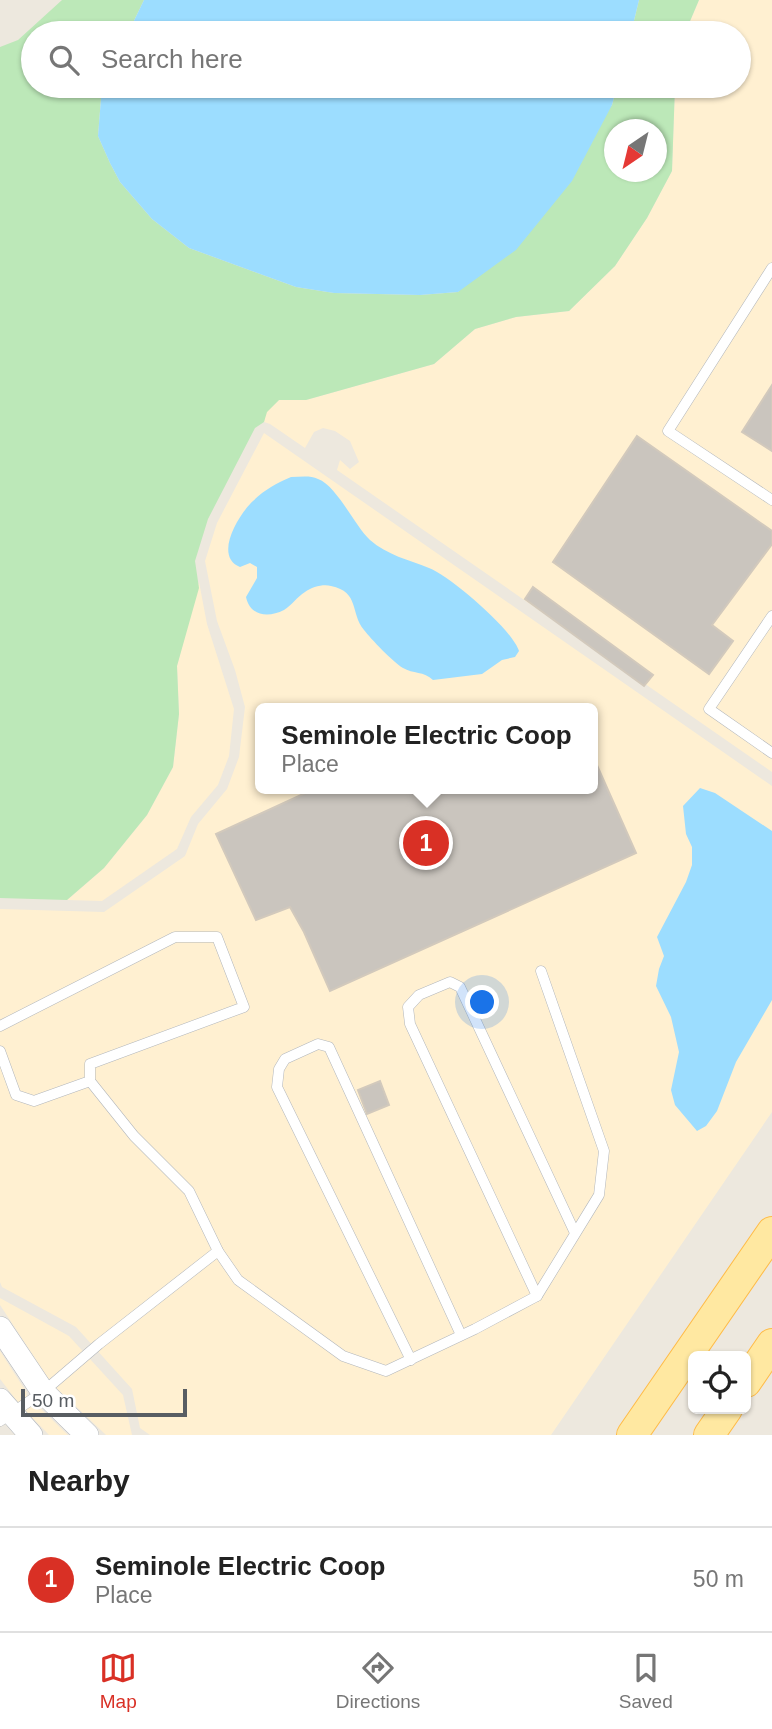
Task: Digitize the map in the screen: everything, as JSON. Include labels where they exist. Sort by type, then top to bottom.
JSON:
[{"type":"main road","points":[[632,1435],[772,1232]]},
{"type":"main road","points":[[751,1375],[772,1344]]},
{"type":"main road","points":[[709,1435],[724,1414]]},
{"type":"street","points":[[0,1328],[43,1392],[88,1435]]},
{"type":"street","points":[[4,1411],[31,1435]]},
{"type":"lane","points":[[772,268],[668,430],[772,500]]},
{"type":"lane","points":[[772,616],[709,709],[772,753]]},
{"type":"lane","points":[[0,1026],[175,937],[217,937],[244,1007],[90,1064],[90,1081],[134,1136],[189,1191],[218,1251],[238,1280],[343,1356],[386,1371],[537,1296],[599,1195],[604,1151],[541,971]]},
{"type":"lane","points":[[537,1296],[410,1024],[408,1007],[419,995],[450,982],[460,988],[575,1233]]},
{"type":"lane","points":[[411,1360],[277,1087],[278,1069],[285,1059],[318,1044],[329,1047],[461,1335]]},
{"type":"lane","points":[[0,1051],[16,1095],[34,1101],[90,1081]]},
{"type":"lane","points":[[4,1411],[43,1392],[99,1344],[218,1251]]},
{"type":"shaded area","points":[[699,0],[772,0],[772,772],[337,470],[340,460],[350,469],[359,462],[350,441],[335,431],[323,428],[314,432],[305,448],[264,422],[266,412],[279,400],[306,400],[434,364],[475,329],[516,317],[569,311],[615,266],[667,182],[672,171],[675,98],[751,98],[751,21],[690,21]]},
{"type":"shaded area","points":[[264,433],[772,786],[772,1112],[551,1435],[150,1435],[140,1428],[132,1389],[76,1327],[2,1287],[0,1282],[0,909],[104,912],[185,856],[198,824],[227,789],[239,757],[245,707],[217,621],[205,561],[217,523]]},
{"type":"shaded area","points":[[199,582],[207,624],[234,709],[229,756],[218,785],[191,817],[177,849],[102,901],[67,900],[104,868],[147,815],[173,767],[179,714],[177,666]]},
{"type":"shaded area","points":[[0,1298],[69,1336],[123,1395],[132,1435],[106,1435],[52,1384],[0,1305]]},
{"type":"shaded area","points":[[0,1351],[26,1394],[39,1410],[68,1435],[49,1435],[20,1405],[0,1379]]},
{"type":"green space","points":[[62,0],[144,0],[134,21],[39,21]]},
{"type":"green space","points":[[639,0],[699,0],[690,21],[634,21]]},
{"type":"green space","points":[[21,37],[21,98],[101,98],[98,136],[120,182],[152,219],[189,248],[296,287],[334,293],[420,295],[458,292],[612,105],[614,98],[675,98],[672,171],[667,180],[667,119],[604,119],[604,182],[666,182],[647,218],[615,266],[569,311],[516,317],[475,329],[434,364],[306,400],[279,400],[267,412],[264,422],[255,428],[208,519],[195,561],[199,588],[177,666],[179,714],[173,767],[147,815],[104,868],[67,900],[0,898],[0,47]]},
{"type":"water","points":[[144,0],[639,0],[634,21],[134,21]]},
{"type":"water","points":[[101,98],[614,98],[572,181],[516,250],[458,292],[420,295],[334,293],[296,287],[189,248],[152,219],[120,182],[98,136]]},
{"type":"water","points":[[291,477],[312,477],[325,483],[339,497],[370,540],[391,553],[439,573],[465,592],[505,630],[519,651],[515,657],[502,660],[482,674],[433,680],[403,668],[388,656],[364,630],[350,598],[340,589],[321,586],[311,589],[278,613],[260,614],[251,608],[246,597],[257,578],[257,567],[250,563],[240,567],[232,562],[229,554],[231,535],[241,515],[253,501],[271,487]]},
{"type":"water","points":[[700,788],[715,793],[772,831],[772,1000],[736,1062],[717,1111],[706,1126],[697,1131],[675,1105],[671,1090],[679,1052],[671,1017],[656,986],[664,956],[657,937],[692,865],[692,847],[686,834],[683,806]]},
{"type":"building","points":[[772,385],[772,451],[742,432]]},
{"type":"building","points":[[637,436],[772,531],[772,544],[712,625],[733,641],[709,674],[553,562]]},
{"type":"building","points":[[533,587],[653,675],[644,686],[525,599]]},
{"type":"building","points":[[598,768],[636,853],[330,991],[290,907],[256,920],[216,834],[303,794],[598,794]]},
{"type":"building","points":[[380,1081],[389,1105],[367,1114],[358,1090]]},
{"type":"place","name":"Seminole Electric Coop","points":[[426,843]]}]
